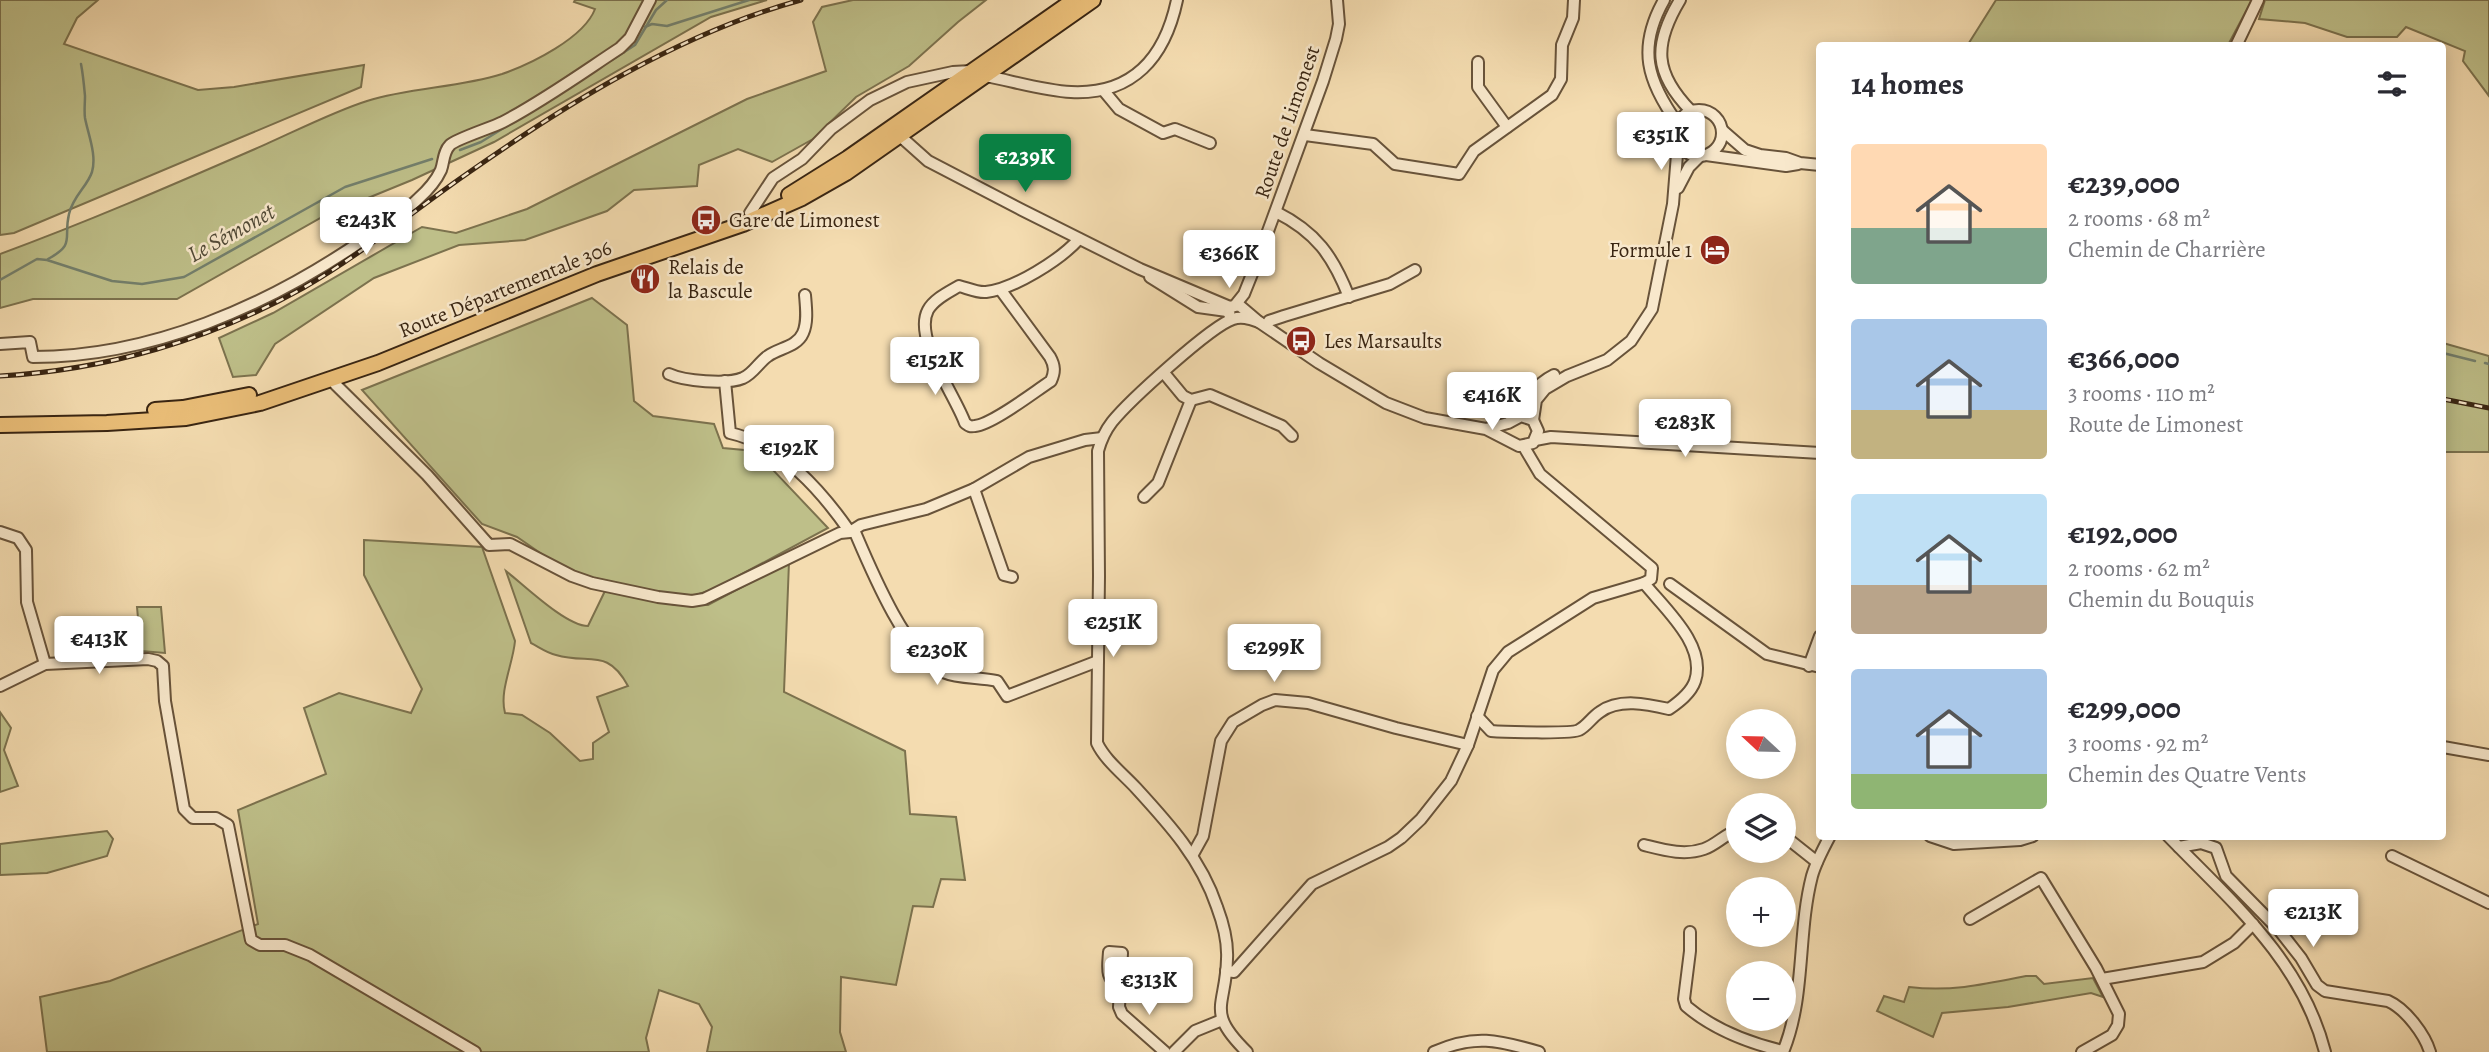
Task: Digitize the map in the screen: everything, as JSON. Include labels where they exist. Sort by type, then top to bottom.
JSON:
[{"type":"main road","name":"Route Départementale 306","points":[[0,425],[186,418],[261,403],[378,363],[597,274],[743,224],[824,186],[900,136],[1074,0]]},
{"type":"main road","name":"Route Départementale 306","points":[[0,416],[106,415],[183,408],[257,394],[343,367],[593,267],[750,213],[783,199],[1093,0]]},
{"type":"street","points":[[0,344],[30,342],[33,358],[114,350],[195,327],[297,281],[333,260],[417,201],[440,172],[446,150],[453,143],[506,120],[626,43],[650,0]]},
{"type":"street","name":"Route Départementale 306","points":[[750,213],[772,178],[802,159],[831,129],[870,100],[907,82],[953,72],[980,73],[1070,93],[1104,91],[1124,83],[1146,65],[1162,46],[1177,0]]},
{"type":"street","name":"Route de Limonest","points":[[1102,438],[1133,400],[1236,311],[1305,135],[1336,39],[1339,23],[1337,0]]},
{"type":"street","points":[[1305,135],[1373,144],[1395,164],[1459,174],[1474,151],[1552,95],[1561,79],[1562,45],[1573,18],[1574,0]]},
{"type":"street","points":[[1226,971],[1234,972],[1312,884],[1388,847],[1412,829],[1451,781],[1468,745],[1493,670],[1508,652],[1593,598],[1651,579],[1653,572],[1647,564],[1541,474],[1531,443],[1536,400],[1545,389],[1556,381],[1607,360],[1631,341],[1652,309],[1673,204],[1678,142],[1678,124],[1658,92],[1647,57],[1650,28],[1664,0]]},
{"type":"street","points":[[1680,0],[1669,19],[1660,55],[1670,86],[1691,111]]},
{"type":"street","points":[[2238,42],[2259,0]]},
{"type":"street","points":[[1478,62],[1478,87],[1507,127]]},
{"type":"street","points":[[1104,91],[1119,109],[1163,133],[1175,129],[1210,143]]},
{"type":"street","points":[[1673,204],[1684,175],[1703,155],[1719,145],[1722,130],[1719,121],[1705,110],[1691,111],[1678,124]]},
{"type":"street","points":[[1722,130],[1745,150],[1816,165]]},
{"type":"street","points":[[900,136],[928,161],[1140,269],[1262,324],[1322,365],[1394,407],[1425,418],[1486,429],[1511,442],[1531,443],[1550,437],[1816,453]]},
{"type":"street","points":[[1678,142],[1687,153],[1786,166],[1800,163]]},
{"type":"street","points":[[1276,212],[1308,232],[1324,248],[1339,272],[1349,298]]},
{"type":"street","points":[[1000,289],[1050,357],[1055,368],[1054,374],[1051,381],[1003,412],[971,427],[965,423],[929,351],[926,314],[931,306],[959,286],[983,293],[1000,289],[1066,252],[1079,239]]},
{"type":"street","points":[[1140,269],[1218,320]]},
{"type":"street","points":[[1262,324],[1390,284],[1415,270]]},
{"type":"street","points":[[669,374],[679,379],[725,381],[744,377],[768,356],[795,344],[803,333],[807,314],[805,295]]},
{"type":"street","points":[[1198,307],[1236,311]]},
{"type":"street","name":"Route de Limonest","points":[[1208,334],[1218,320],[1236,311]]},
{"type":"street","points":[[1511,442],[1508,434],[1514,419],[1545,380],[1562,373],[1580,371]]},
{"type":"street","points":[[1164,373],[1183,397],[1191,400],[1210,395],[1282,426],[1292,436]]},
{"type":"street","points":[[333,378],[335,384],[427,475],[489,545],[510,544],[572,576],[592,583],[692,601],[704,599],[840,533],[926,509],[974,489],[1029,457],[1085,440],[1102,438],[1098,460],[1097,743],[1193,854],[1207,880],[1220,916],[1227,947],[1220,1010],[1227,1031],[1247,1052]]},
{"type":"street","points":[[725,381],[730,433],[763,444],[784,459],[823,497],[852,531],[898,621],[927,662],[943,672],[997,681],[1007,696],[1097,661]]},
{"type":"street","points":[[1144,498],[1158,483],[1191,400]]},
{"type":"street","points":[[1486,429],[1525,416],[1550,437]]},
{"type":"street","points":[[974,489],[1004,575],[1012,577]]},
{"type":"street","points":[[0,532],[18,538],[26,550],[27,602],[45,664]]},
{"type":"street","points":[[1477,716],[1491,731],[1563,733],[1578,731],[1598,712],[1612,704],[1651,705],[1669,709],[1684,698],[1695,682],[1697,663],[1690,642],[1673,615],[1644,583]]},
{"type":"street","points":[[1670,584],[1767,654],[1815,666]]},
{"type":"street","points":[[0,687],[45,664],[121,659],[160,662],[163,666],[165,701],[184,809],[193,818],[222,819],[230,829],[251,940],[260,945],[285,945],[310,955],[475,1052]]},
{"type":"street","points":[[1193,854],[1203,836],[1221,741],[1233,722],[1262,705],[1275,700],[1308,703],[1468,745]]},
{"type":"street","points":[[2446,748],[2489,755]]},
{"type":"street","points":[[1644,845],[1684,853],[1706,849],[1726,834]]},
{"type":"street","points":[[1690,932],[1684,999],[1686,1006],[1694,1013],[1744,1039],[1783,1051],[1794,1014],[1809,891],[1817,862],[1828,840]]},
{"type":"street","points":[[1942,840],[1954,844],[2020,840]]},
{"type":"street","points":[[2172,840],[2281,957],[2299,985],[2325,1052]]},
{"type":"street","points":[[2179,848],[2201,844],[2216,848],[2226,876],[2279,930],[2301,958],[2319,988],[2395,1004],[2403,1010],[2431,1052]]},
{"type":"street","points":[[1796,845],[1817,862]]},
{"type":"street","points":[[2392,856],[2489,903]]},
{"type":"street","points":[[1970,919],[2041,878],[2102,979],[2119,1014],[2118,1025],[2112,1035],[2082,1052]]},
{"type":"street","points":[[2102,979],[2203,962],[2234,943],[2253,924]]},
{"type":"street","points":[[1120,988],[1119,1007],[1122,1014],[1165,1052]]},
{"type":"street","points":[[1174,1052],[1195,1031],[1223,1020]]},
{"type":"street","points":[[1434,1052],[1455,1043],[1478,1040],[1507,1043],[1539,1052]]},
{"type":"green space","points":[[0,0],[98,0],[77,18],[64,44],[198,90],[234,87],[364,65],[361,87],[14,233],[0,235]]},
{"type":"green space","points":[[767,0],[711,17],[494,142],[412,180],[324,216],[177,299],[33,299],[0,308],[0,254],[128,203],[354,106],[384,96],[485,79],[527,64],[568,40],[589,20],[595,9],[574,2]]},
{"type":"green space","points":[[853,0],[986,0],[909,66],[856,97],[813,139],[772,162],[738,149],[699,165],[697,186],[634,190],[607,211],[525,240],[459,245],[374,278],[275,344],[256,375],[233,377],[219,338],[273,313],[422,227],[456,233],[527,209],[747,99],[826,71],[813,22],[822,7]]},
{"type":"green space","points":[[1996,0],[2252,0],[2230,42],[1970,42]]},
{"type":"green space","points":[[2265,0],[2489,0],[2489,96],[2463,61],[2465,51],[2406,27],[2397,37],[2347,37],[2305,23],[2259,19]]},
{"type":"green space","points":[[592,298],[627,325],[634,401],[653,416],[714,424],[723,448],[755,451],[828,528],[714,589],[693,596],[663,593],[580,575],[546,557],[517,537],[482,524],[362,390]]},
{"type":"green space","points":[[2446,344],[2489,356],[2489,452],[2446,452]]},
{"type":"green space","points":[[364,540],[482,547],[515,641],[505,687],[505,713],[522,715],[550,733],[580,761],[593,759],[593,743],[609,732],[597,697],[628,686],[613,666],[605,662],[556,655],[531,643],[506,571],[557,612],[588,626],[605,591],[676,605],[708,605],[789,562],[784,692],[905,751],[910,814],[956,817],[965,880],[941,879],[933,907],[913,906],[896,985],[841,977],[840,1032],[846,1052],[707,1052],[712,1027],[699,1004],[659,990],[646,1038],[649,1052],[47,1052],[40,997],[110,981],[258,924],[238,810],[326,774],[304,708],[339,693],[411,713],[422,689],[364,575]]},
{"type":"green space","points":[[137,607],[161,607],[165,653],[141,651]]},
{"type":"green space","points":[[0,712],[11,728],[4,750],[18,786],[0,792]]},
{"type":"green space","points":[[107,831],[113,839],[107,856],[47,873],[0,875],[0,844]]},
{"type":"green space","points":[[2036,976],[2044,984],[2093,978],[2103,997],[2091,993],[2008,1007],[1942,1013],[1933,1037],[1877,1011],[1884,996],[1904,1002],[1909,987],[1954,988]]},
{"type":"waterway","name":"Le Sémonet","points":[[612,60],[635,45],[656,10],[667,0]]},
{"type":"waterway","points":[[645,27],[652,24],[667,26],[749,0]]},
{"type":"waterway","points":[[48,259],[65,245],[71,208],[92,172],[93,152],[85,118],[81,64]]},
{"type":"waterway","name":"Le Sémonet","points":[[460,150],[481,142],[520,118]]},
{"type":"waterway","name":"Le Sémonet","points":[[0,280],[37,259],[112,281],[142,284],[184,277],[345,187],[432,159]]},
{"type":"waterway","points":[[2446,354],[2475,361]]},
{"type":"waterway","points":[[2485,363],[2489,364]]},
{"type":"railway","points":[[0,376],[40,373],[118,359],[194,337],[268,306],[346,261],[506,147],[627,72],[713,31],[801,0]]},
{"type":"railway","points":[[2446,400],[2489,408]]},
{"type":"place","name":"Gare de Limonest","points":[[706,220]]},
{"type":"place","name":"Formule 1","points":[[1715,250]]},
{"type":"place","name":"Relais de la Bascule","points":[[645,279]]},
{"type":"place","name":"Les Marsaults","points":[[1301,341]]}]
